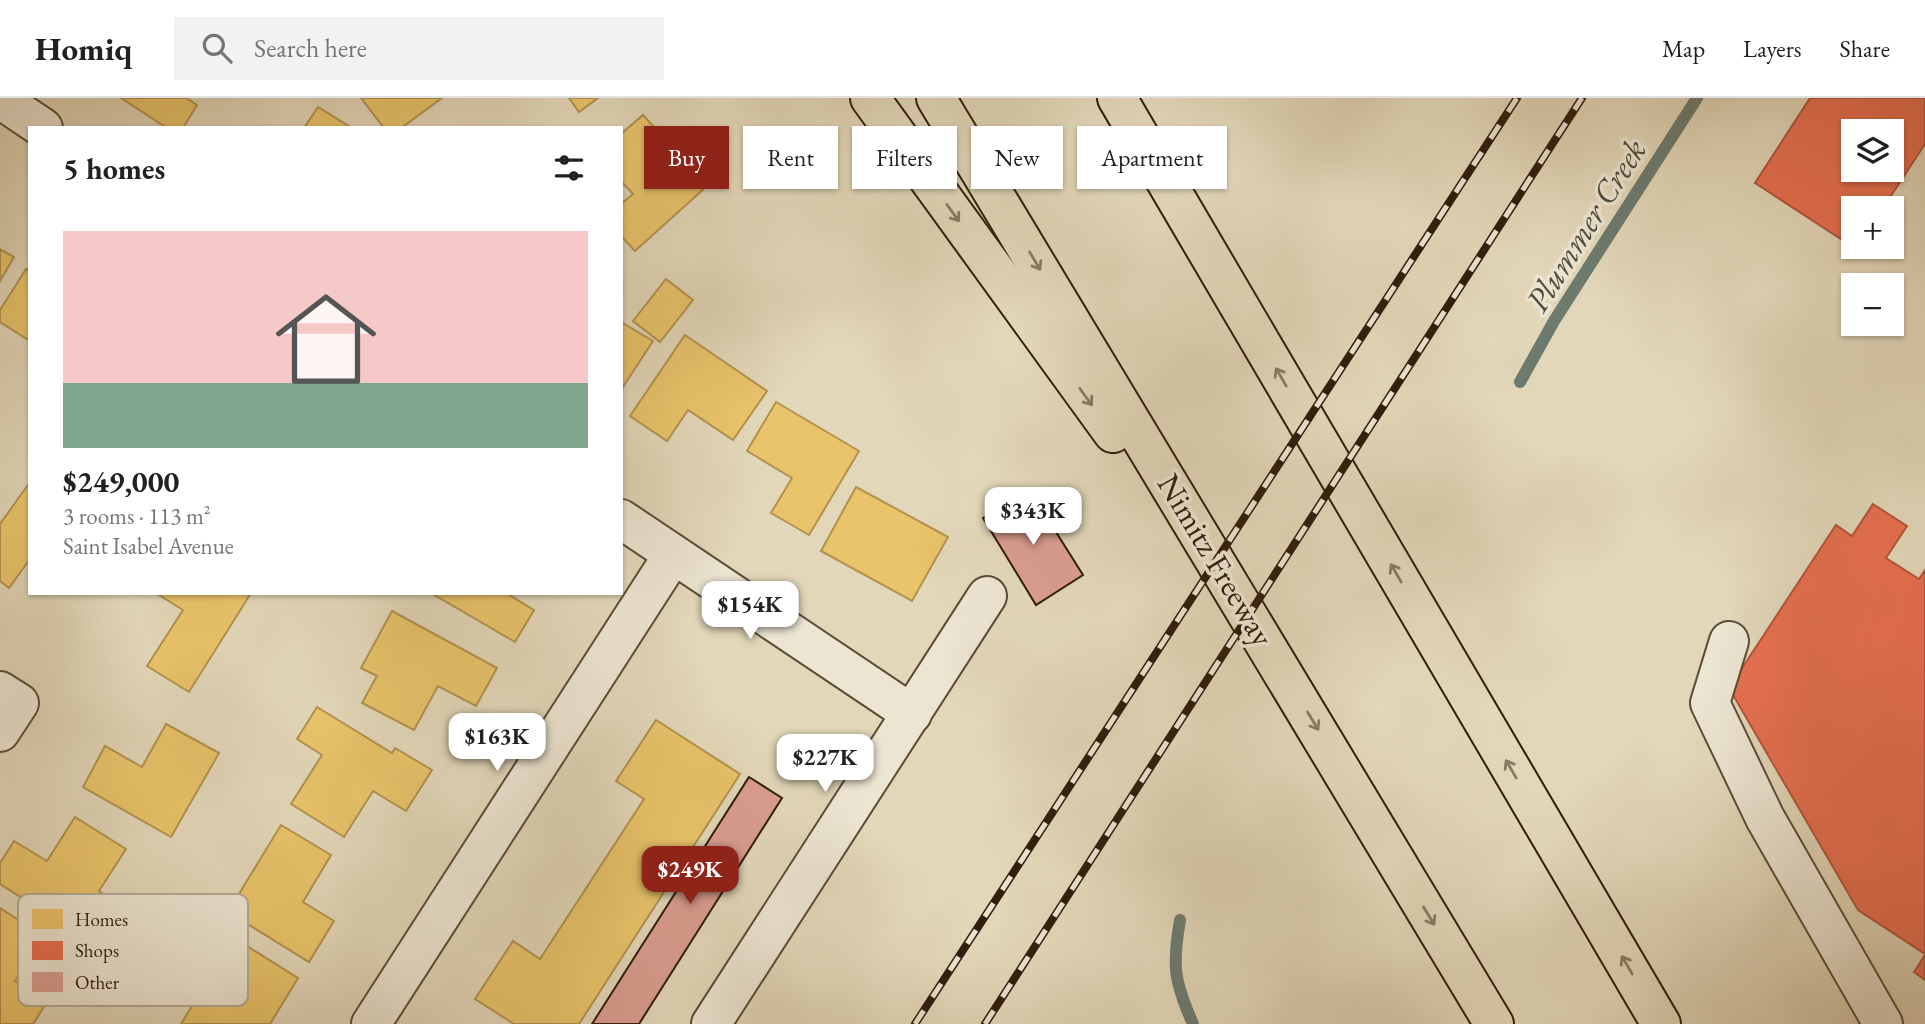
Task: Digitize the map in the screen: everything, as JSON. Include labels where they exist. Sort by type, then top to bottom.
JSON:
[{"type":"highway","points":[[870,98],[1278,662]]},
{"type":"highway","name":"Nimitz Freeway","points":[[936,98],[1494,1024]]},
{"type":"highway","points":[[1117,98],[1661,1024]]},
{"type":"street","points":[[0,99],[40,126]]},
{"type":"street","points":[[623,520],[912,714]]},
{"type":"street","points":[[371,1024],[673,555]]},
{"type":"street","points":[[711,1024],[987,596]]},
{"type":"street","points":[[1729,641],[1710,704],[1765,818],[1883,1024]]},
{"type":"building: Homes","points":[[121,98],[186,98],[197,105],[184,126],[164,126]]},
{"type":"building: Homes","points":[[361,98],[442,98],[404,126],[382,126]]},
{"type":"building: Homes","points":[[569,98],[598,98],[579,112]]},
{"type":"building: Homes","points":[[318,107],[349,126],[305,126]]},
{"type":"building: Homes","points":[[643,115],[653,126],[644,126],[644,189],[704,189],[635,251],[623,238],[623,202],[633,194],[623,183],[623,132]]},
{"type":"building: Homes","points":[[0,249],[14,257],[0,281]]},
{"type":"building: Homes","points":[[26,269],[28,340],[0,322],[0,310]]},
{"type":"building: Homes","points":[[666,279],[693,300],[660,342],[633,321]]},
{"type":"building: Homes","points":[[623,323],[653,341],[623,387]]},
{"type":"building: Homes","points":[[685,335],[767,391],[733,440],[688,410],[667,441],[630,416]]},
{"type":"building: Homes","points":[[776,402],[859,451],[809,535],[771,513],[792,478],[747,451]]},
{"type":"building: Homes","points":[[28,485],[28,562],[9,588],[0,581],[0,524]]},
{"type":"building: Homes","points":[[856,487],[948,537],[912,601],[821,551]]},
{"type":"building: Homes","points":[[159,595],[250,595],[189,692],[147,666],[183,610]]},
{"type":"building: Homes","points":[[434,595],[509,595],[534,610],[515,642]]},
{"type":"building: Homes","points":[[392,611],[497,668],[476,706],[438,686],[414,730],[362,703],[377,676],[361,668]]},
{"type":"building: Homes","points":[[317,707],[392,753],[395,748],[432,770],[406,811],[373,791],[344,837],[291,804],[322,755],[297,739]]},
{"type":"building: Homes","points":[[656,720],[740,774],[579,1024],[514,1024],[475,999],[513,941],[540,959],[644,799],[616,781]]},
{"type":"building: Homes","points":[[166,724],[219,753],[171,837],[83,787],[105,746],[142,767]]},
{"type":"building: Homes","points":[[75,817],[126,849],[99,891],[104,894],[18,895],[0,884],[0,863],[14,841],[47,861]]},
{"type":"building: Homes","points":[[281,825],[331,855],[303,902],[334,921],[309,962],[248,924],[248,894],[239,894]]},
{"type":"building: Homes","points":[[0,908],[18,919],[18,976],[15,981],[18,983],[18,1006],[44,1006],[33,1024],[0,1024]]},
{"type":"building: Homes","points":[[248,947],[298,978],[270,1024],[181,1024],[192,1006],[248,1006]]},
{"type":"building: Shops","points":[[1810,98],[1925,98],[1925,144],[1904,176],[1904,119],[1841,119],[1841,182],[1900,182],[1891,196],[1841,196],[1841,239],[1755,183]]},
{"type":"building: Shops","points":[[1873,504],[1907,526],[1886,558],[1919,579],[1925,570],[1925,954],[1858,910],[1729,688],[1836,525],[1852,536]]},
{"type":"building: Shops","points":[[1925,955],[1925,980],[1914,972]]},
{"type":"building: Other","points":[[1029,489],[1083,575],[1036,605],[983,518]]},
{"type":"building: Other","points":[[749,777],[782,798],[639,1024],[592,1024]]},
{"type":"waterway","name":"Plummer Creek","points":[[1520,382],[1554,321],[1697,98]]},
{"type":"waterway","name":"Plummer Creek","points":[[1180,920],[1176,973],[1193,1024]]},
{"type":"railway","points":[[915,1024],[1517,98]]},
{"type":"railway","points":[[985,1024],[1582,98]]}]
